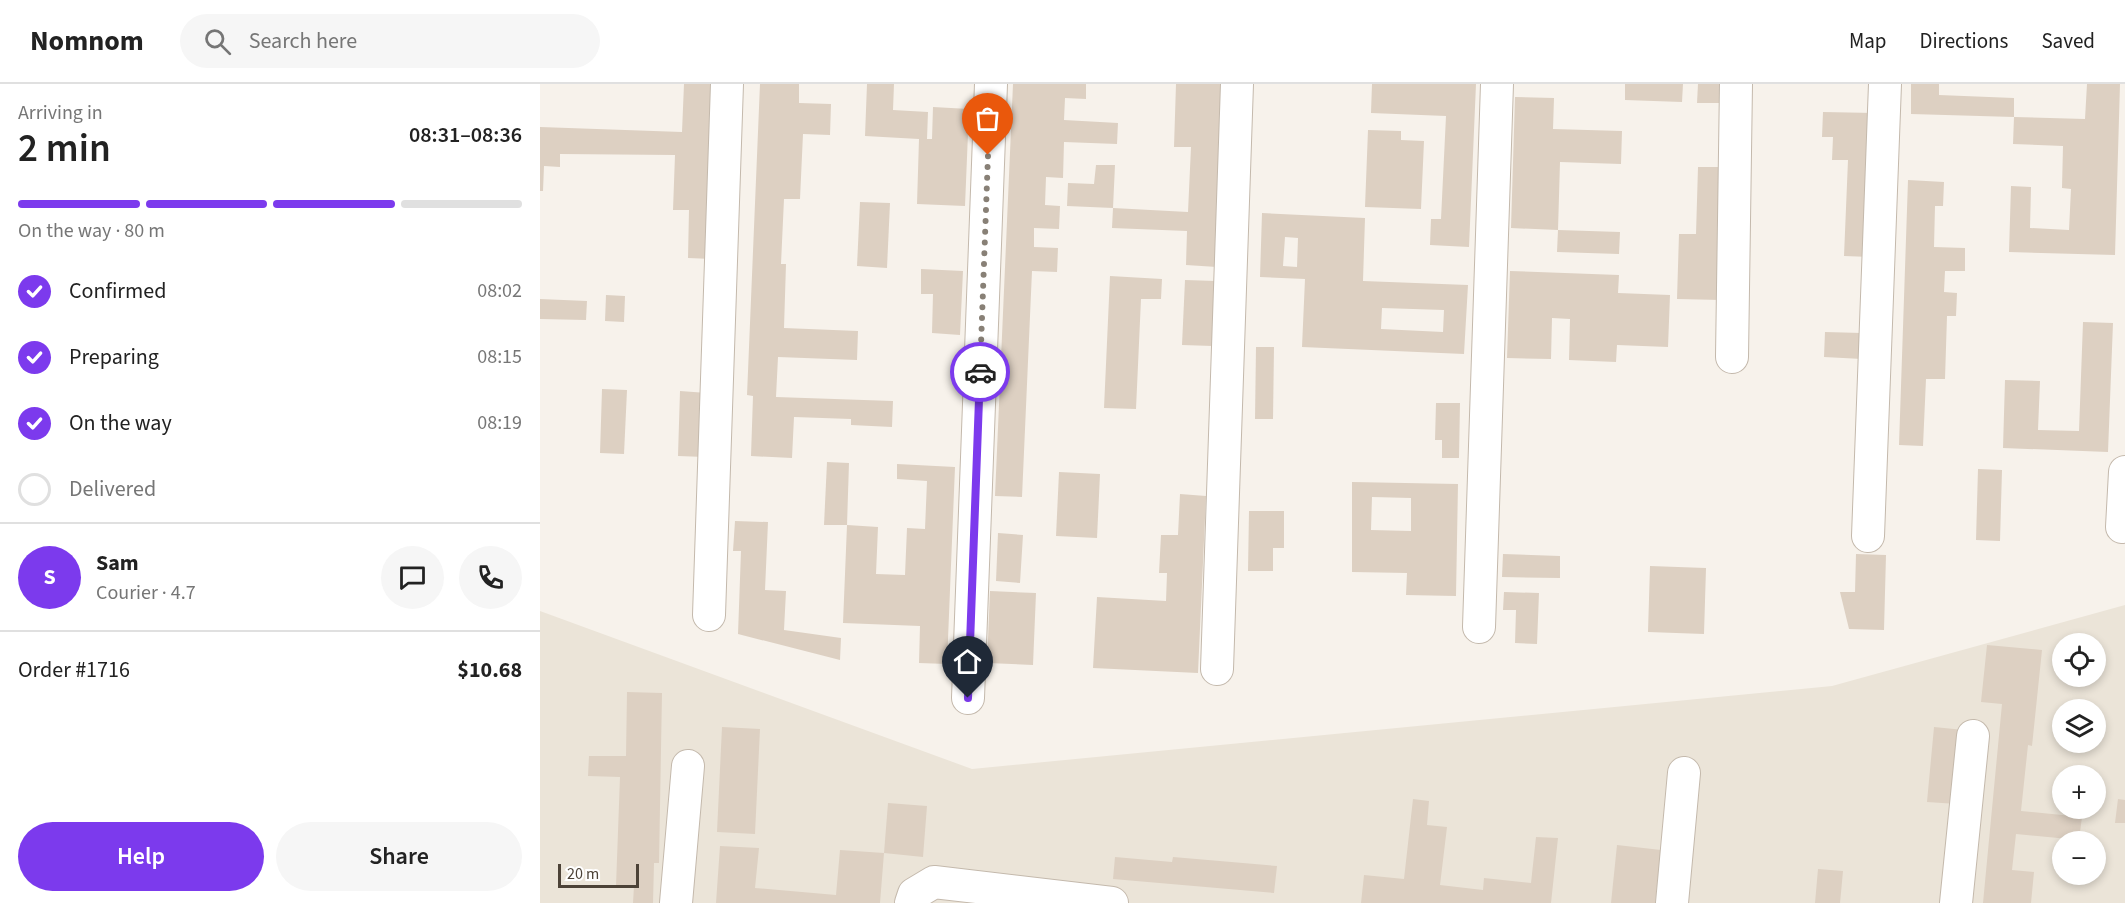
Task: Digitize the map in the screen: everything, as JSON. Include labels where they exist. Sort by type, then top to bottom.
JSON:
[{"type":"street","points":[[709,615],[727,84]]},
{"type":"street","points":[[968,698],[991,84]]},
{"type":"street","points":[[1217,669],[1237,84]]},
{"type":"street","points":[[1479,627],[1497,84]]},
{"type":"street","points":[[1732,357],[1736,84]]},
{"type":"street","points":[[1868,536],[1885,84]]},
{"type":"street","points":[[2122,527],[2125,472]]},
{"type":"street","points":[[1956,903],[1974,736]]},
{"type":"street","points":[[676,903],[688,766]]},
{"type":"street","points":[[1672,903],[1684,773]]},
{"type":"street","points":[[911,903],[915,894],[934,882],[1112,903]]},
{"type":"shaded area","points":[[2125,605],[2125,903],[540,903],[540,611],[972,769],[1832,686]]},
{"type":"building","points":[[684,84],[719,84],[712,259],[688,258],[689,210],[673,210],[675,155],[560,154],[560,167],[544,166],[543,191],[540,191],[540,127],[682,132]]},
{"type":"building","points":[[760,84],[799,84],[799,103],[831,104],[830,135],[803,134],[800,199],[784,199],[781,264],[786,264],[784,328],[858,331],[857,360],[778,357],[776,397],[893,401],[892,427],[851,425],[851,419],[794,417],[792,458],[751,456],[753,396],[747,395]]},
{"type":"building","points":[[867,84],[894,84],[893,110],[928,112],[927,139],[932,139],[933,107],[969,109],[965,206],[917,204],[919,139],[865,136]]},
{"type":"building","points":[[1013,84],[1086,84],[1086,99],[1065,98],[1064,120],[1118,123],[1117,144],[1064,142],[1063,178],[1046,177],[1045,205],[1060,206],[1059,229],[1034,228],[1034,247],[1058,248],[1057,272],[1032,271],[1022,497],[995,496]]},
{"type":"building","points":[[1176,84],[1225,84],[1217,267],[1186,265],[1187,231],[1112,228],[1113,208],[1188,212],[1191,147],[1174,147]]},
{"type":"building","points":[[1372,84],[1476,84],[1469,247],[1430,245],[1431,219],[1441,219],[1446,116],[1371,113]]},
{"type":"building","points":[[1625,84],[1683,84],[1682,102],[1625,100]]},
{"type":"building","points":[[1698,84],[1728,84],[1727,103],[1697,103]]},
{"type":"building","points":[[1911,84],[1939,84],[1939,95],[2014,98],[2014,117],[1911,114]]},
{"type":"building","points":[[2087,84],[2120,84],[2115,255],[2009,252],[2011,186],[2031,187],[2030,228],[2069,230],[2071,189],[2062,188],[2063,146],[2013,144],[2014,117],[2085,119]]},
{"type":"building","points":[[1515,97],[1554,98],[1553,129],[1622,131],[1621,164],[1560,162],[1558,230],[1511,228]]},
{"type":"building","points":[[1823,112],[1875,113],[1871,257],[1844,256],[1848,160],[1832,160],[1833,137],[1822,137]]},
{"type":"building","points":[[1368,130],[1401,131],[1401,140],[1424,141],[1421,209],[1365,207]]},
{"type":"building","points":[[1096,165],[1115,165],[1113,208],[1067,206],[1068,183],[1094,184]]},
{"type":"building","points":[[1698,167],[1725,167],[1721,300],[1677,299],[1679,234],[1696,234]]},
{"type":"building","points":[[1908,180],[1944,182],[1943,206],[1935,206],[1934,247],[1965,248],[1965,271],[1945,271],[1944,292],[1957,293],[1956,316],[1947,316],[1945,379],[1926,379],[1923,446],[1899,445]]},
{"type":"building","points":[[860,202],[890,203],[887,268],[857,266]]},
{"type":"building","points":[[1262,213],[1365,218],[1363,281],[1468,285],[1464,354],[1302,347],[1305,279],[1260,277]],"holes":[[[1285,237],[1298,238],[1297,267],[1283,266]],[[1382,308],[1444,310],[1443,332],[1381,329]]]},
{"type":"building","points":[[1558,230],[1620,232],[1619,254],[1557,252]]},
{"type":"building","points":[[921,269],[963,271],[960,335],[932,333],[933,294],[921,294]]},
{"type":"building","points":[[1510,271],[1619,275],[1618,293],[1670,295],[1668,347],[1617,345],[1616,362],[1569,360],[1570,319],[1552,318],[1551,359],[1507,358]]},
{"type":"building","points":[[1110,276],[1162,279],[1161,299],[1141,299],[1136,409],[1104,408]]},
{"type":"building","points":[[1185,280],[1216,281],[1213,346],[1182,345]]},
{"type":"building","points":[[606,295],[625,296],[624,322],[605,321]]},
{"type":"building","points":[[540,299],[587,301],[586,320],[540,319]]},
{"type":"building","points":[[2083,322],[2113,323],[2108,452],[2003,448],[2005,380],[2040,381],[2038,430],[2079,431]]},
{"type":"building","points":[[1825,332],[1862,333],[1862,359],[1824,357]]},
{"type":"building","points":[[1256,347],[1274,347],[1273,419],[1255,419]]},
{"type":"building","points":[[602,389],[627,390],[624,454],[600,453]]},
{"type":"building","points":[[680,391],[707,393],[705,457],[678,456]]},
{"type":"building","points":[[1436,403],[1460,403],[1459,458],[1442,458],[1442,440],[1435,440]]},
{"type":"building","points":[[827,462],[849,463],[847,525],[824,525]]},
{"type":"building","points":[[897,464],[955,467],[947,664],[919,663],[920,626],[843,623],[847,525],[878,527],[876,574],[905,575],[907,528],[925,529],[927,481],[897,479]]},
{"type":"building","points":[[1978,469],[2002,470],[2000,541],[1976,540]]},
{"type":"building","points":[[1059,472],[1100,474],[1097,538],[1056,536]]},
{"type":"building","points":[[1352,482],[1458,484],[1456,596],[1406,595],[1407,573],[1352,572]],"holes":[[[1372,497],[1411,498],[1411,531],[1371,530]]]},
{"type":"building","points":[[1180,494],[1206,496],[1198,673],[1093,668],[1097,597],[1166,601],[1167,573],[1159,573],[1161,535],[1178,535]]},
{"type":"building","points":[[1249,511],[1284,511],[1284,548],[1273,548],[1273,571],[1248,571]]},
{"type":"building","points":[[735,521],[768,522],[765,590],[786,591],[784,630],[841,638],[840,660],[738,634],[741,551],[733,551]]},
{"type":"building","points":[[998,533],[1023,535],[1020,583],[996,581]]},
{"type":"building","points":[[1503,554],[1560,556],[1560,578],[1502,577]]},
{"type":"building","points":[[1856,554],[1886,555],[1884,630],[1849,629],[1840,592],[1855,592]]},
{"type":"building","points":[[1650,566],[1706,568],[1704,634],[1648,632]]},
{"type":"building","points":[[990,591],[1036,593],[1033,665],[987,663]]},
{"type":"building","points":[[1504,592],[1539,593],[1537,644],[1515,643],[1516,610],[1503,610]]},
{"type":"building","points":[[1987,645],[2042,650],[2032,746],[2028,745],[2021,811],[2052,814],[2052,819],[2082,819],[2080,831],[2052,831],[2052,837],[2016,834],[2012,870],[2034,872],[2031,903],[1983,903],[2002,704],[1981,702]]},
{"type":"building","points":[[627,692],[662,693],[659,863],[654,863],[653,903],[633,903],[634,886],[616,886],[620,777],[588,776],[589,756],[626,756]]},
{"type":"building","points":[[722,727],[760,729],[755,834],[717,832]]},
{"type":"building","points":[[1934,727],[1964,730],[1957,804],[1927,802]]},
{"type":"building","points":[[1413,799],[1429,801],[1427,825],[1447,827],[1440,885],[1483,890],[1484,878],[1531,883],[1536,837],[1558,838],[1551,903],[1361,903],[1364,875],[1404,879]]},
{"type":"building","points":[[2118,799],[2125,800],[2125,823],[2115,823]]},
{"type":"building","points":[[888,803],[927,806],[923,857],[884,853]]},
{"type":"building","points":[[1617,845],[1661,850],[1655,903],[1611,903]]},
{"type":"building","points":[[720,846],[759,848],[755,888],[836,895],[840,850],[884,853],[880,903],[716,903]]},
{"type":"building","points":[[1115,857],[1172,862],[1173,857],[1277,866],[1274,893],[1113,879]]},
{"type":"building","points":[[1818,869],[1843,871],[1840,903],[1815,903]]},
{"type":"way so far","points":[[980,372],[988,155]]},
{"type":"route","points":[[968,698],[980,372]]}]
